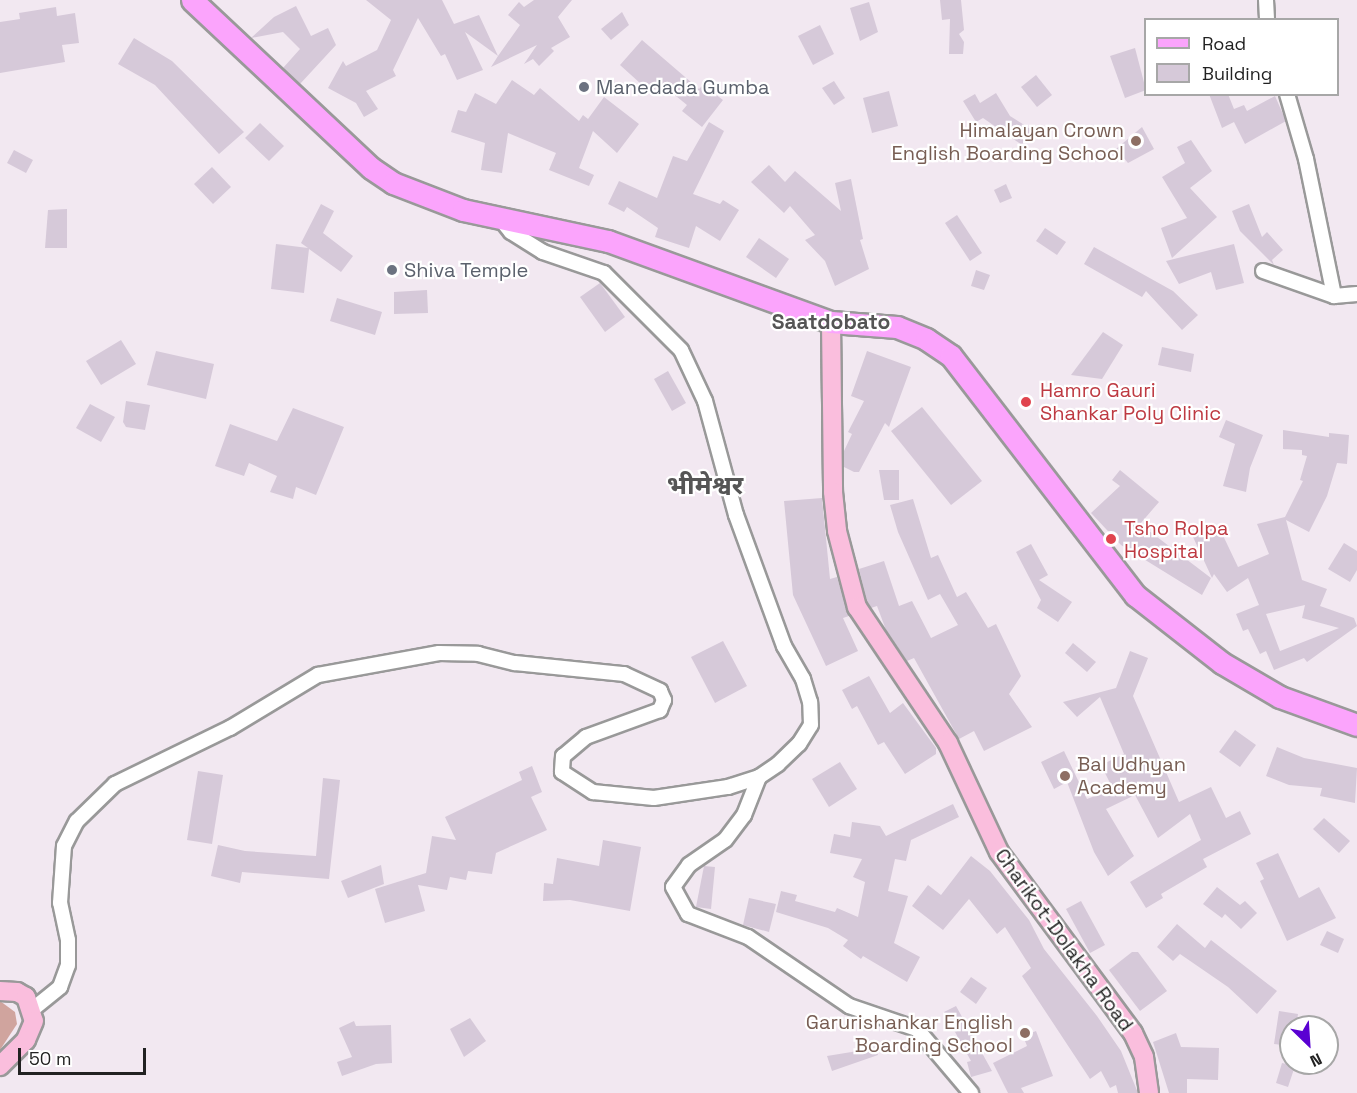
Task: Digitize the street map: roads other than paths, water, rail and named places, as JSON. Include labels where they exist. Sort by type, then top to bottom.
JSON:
[{"type":"main road","points":[[192,0],[371,168],[425,197],[463,210],[498,215],[608,241],[831,322],[897,327],[926,339],[951,356],[1135,595],[1231,669],[1280,697],[1357,725]]},
{"type":"main road","name":"Charikot-Dolakha Road","points":[[831,322],[833,492],[837,531],[857,607],[948,743],[999,852],[1132,1033],[1144,1057],[1149,1093]]},
{"type":"main road","points":[[0,991],[17,992],[33,1009],[34,1021],[26,1040],[0,1066]]},
{"type":"street","points":[[1266,0],[1267,18]]},
{"type":"street","points":[[1288,96],[1306,159],[1334,296]]},
{"type":"street","points":[[33,1009],[60,987],[68,965],[68,940],[60,903],[64,846],[77,821],[115,784],[230,728],[318,675],[439,653],[478,654],[515,663],[624,674],[660,691],[664,700],[660,710],[586,737],[563,756],[562,772],[576,784],[593,792],[654,798],[703,793],[759,777],[799,744],[811,724],[810,702],[803,679],[784,646],[736,515],[705,401],[681,350],[604,273],[543,252],[511,231],[498,215]]},
{"type":"street","points":[[1263,271],[1334,296],[1357,294]]},
{"type":"street","points":[[759,777],[744,815],[725,840],[689,865],[673,887],[688,914],[748,937],[849,1006],[917,1029],[971,1093]]},
{"type":"place","name":"Manedada Gumba","points":[[584,87]]},
{"type":"place","name":"Himalayan Crown English Boarding School","points":[[1136,141]]},
{"type":"place","name":"Shiva Temple","points":[[392,270]]},
{"type":"place","name":"Hamro Gauri Shankar Poly Clinic","points":[[1026,402]]},
{"type":"place","name":"Tsho Rolpa Hospital","points":[[1111,539]]},
{"type":"place","name":"Bal Udhyan Academy","points":[[1065,776]]},
{"type":"place","name":"Garurishankar English Boarding School","points":[[1025,1033]]},
{"type":"district","name":"Saatdobato","points":[[831,322]]},
{"type":"district","name":"भीमेश्वर","points":[[705,486]]}]
